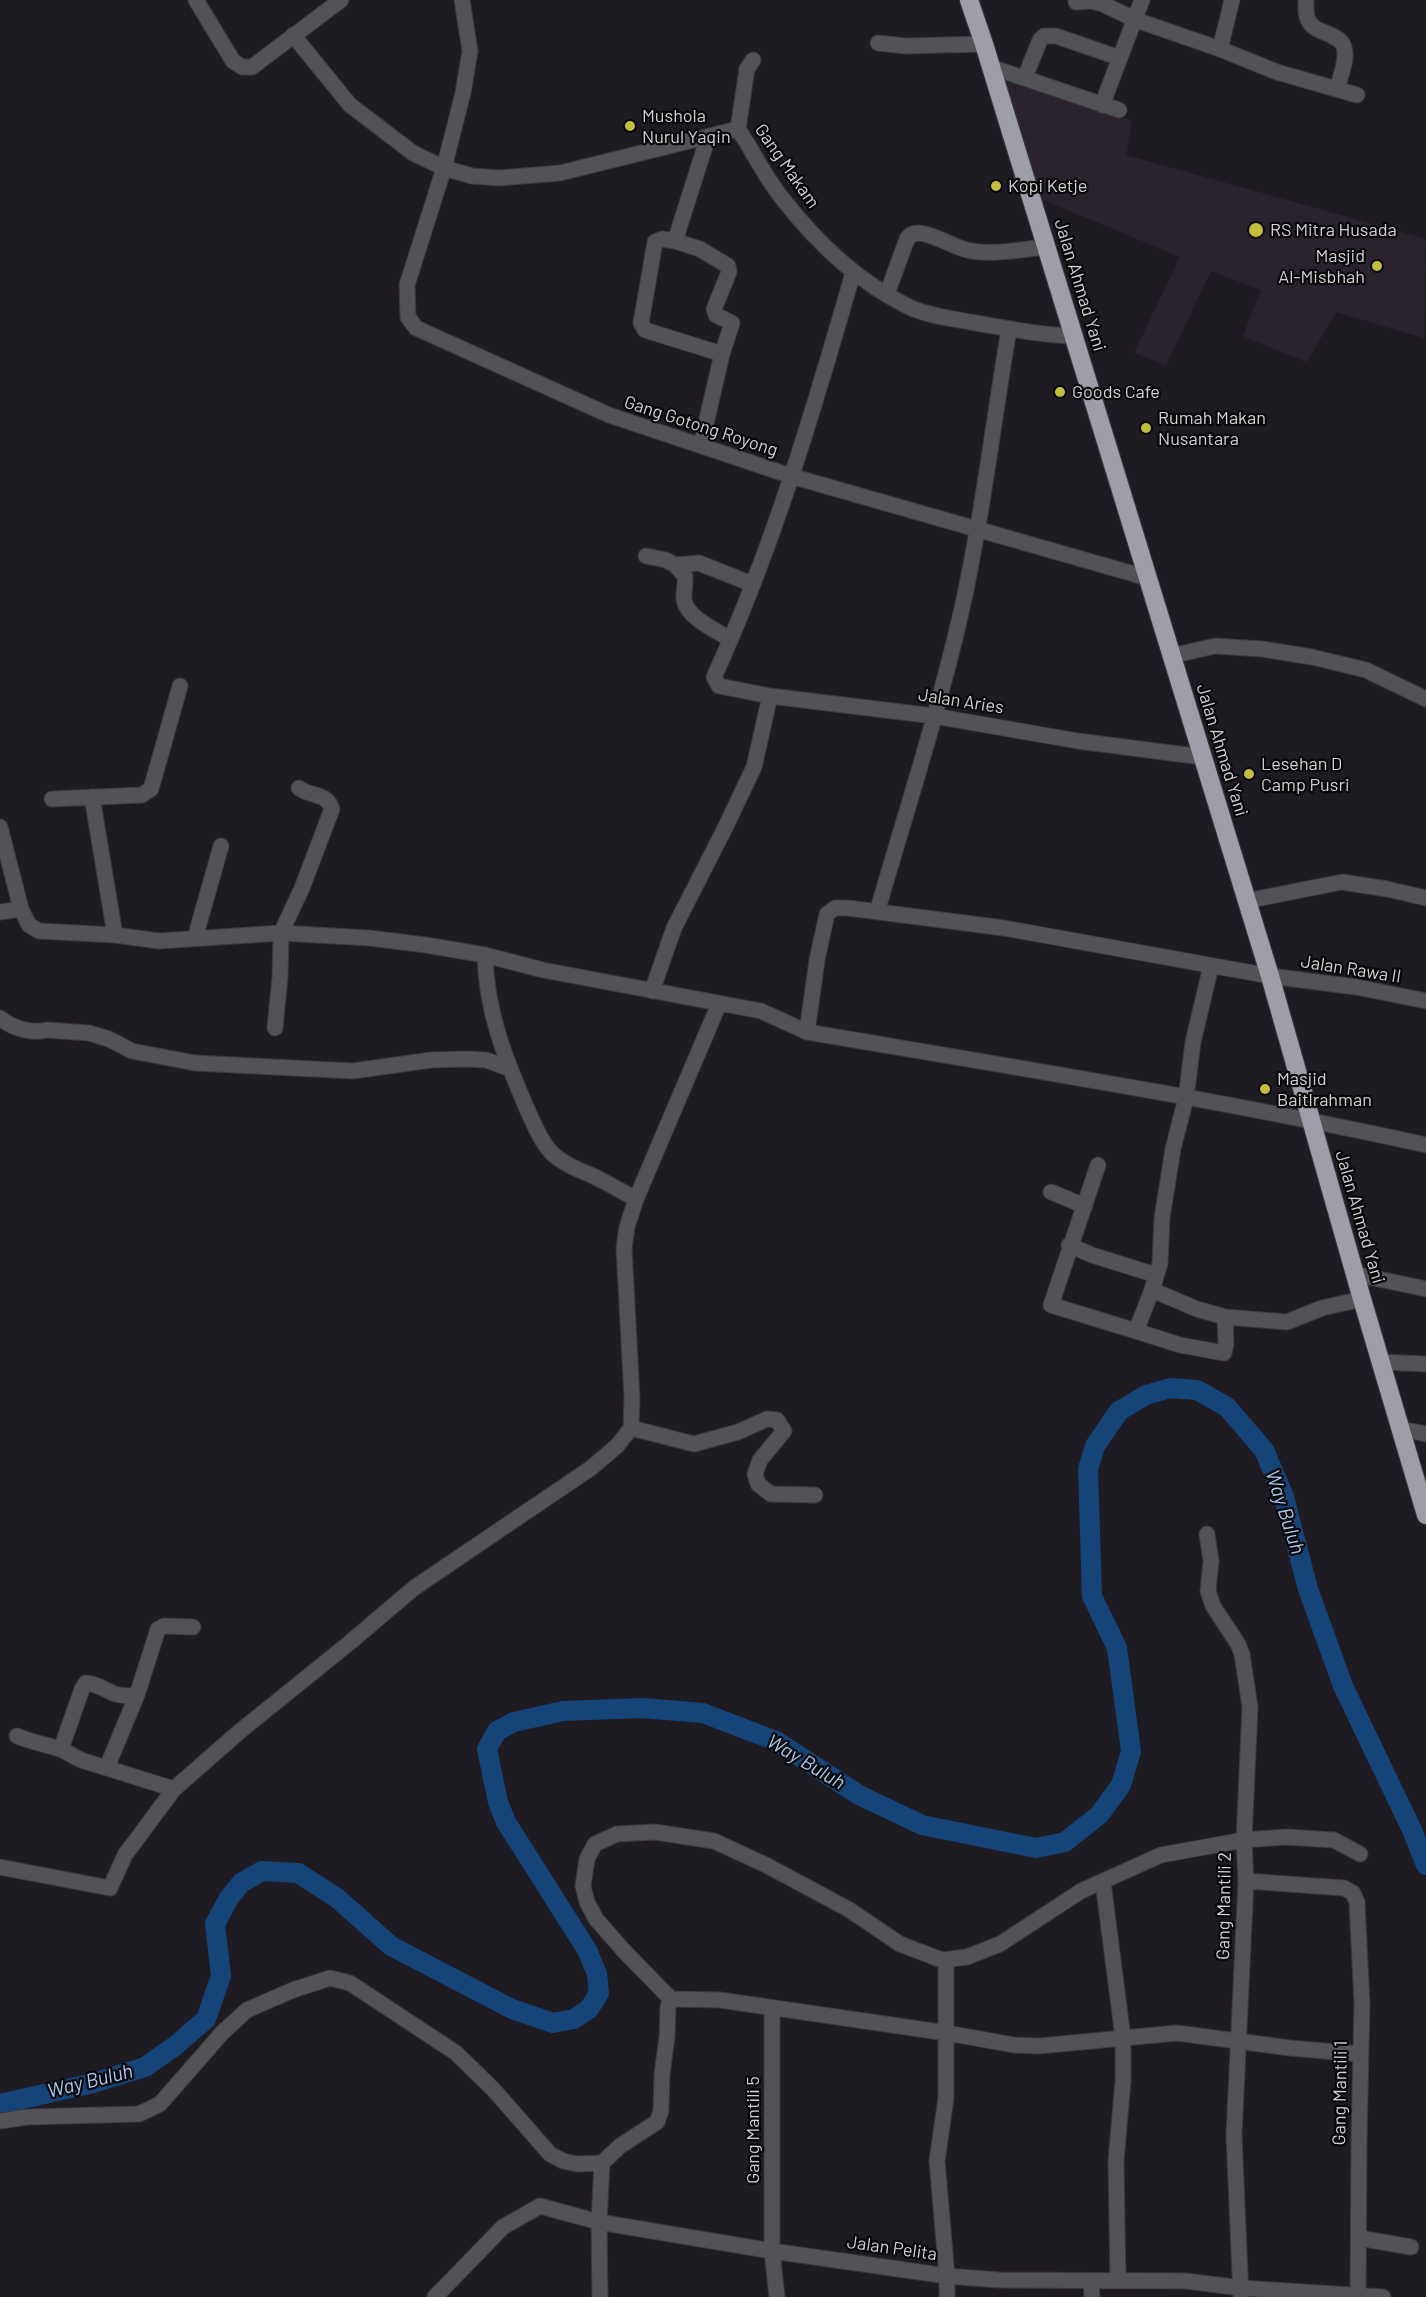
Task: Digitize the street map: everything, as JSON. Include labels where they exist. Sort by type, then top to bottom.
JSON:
[{"type":"highway","name":"Jalan Ahmad Yani","points":[[969,0],[1270,976],[1426,1515]]},
{"type":"street","points":[[196,0],[233,61],[242,67],[252,67],[341,0]]},
{"type":"street","name":"Gang Gotong Royong","points":[[462,0],[470,51],[463,93],[444,168],[407,285],[408,317],[416,328],[609,415],[791,476],[1148,578]]},
{"type":"street","points":[[1102,105],[1142,0]]},
{"type":"street","points":[[1220,49],[1232,0]]},
{"type":"street","points":[[1306,0],[1309,22],[1336,38],[1345,49],[1337,89]]},
{"type":"street","points":[[1076,2],[1091,1],[1103,4],[1136,20],[1220,49],[1277,72],[1357,95]]},
{"type":"street","name":"Gang Makam","points":[[292,36],[350,105],[413,153],[444,168],[472,176],[499,178],[556,174],[738,129],[780,197],[812,233],[853,273],[887,294],[910,307],[933,315],[1044,335],[1074,336]]},
{"type":"street","points":[[1025,77],[1040,40],[1044,36],[1056,36],[1120,58]]},
{"type":"street","points":[[878,43],[906,46],[984,44]]},
{"type":"street","points":[[738,129],[747,69],[753,60]]},
{"type":"street","points":[[991,67],[1119,110]]},
{"type":"street","points":[[675,241],[708,137]]},
{"type":"street","points":[[887,294],[907,239],[915,232],[927,234],[967,250],[986,252],[1047,247]]},
{"type":"street","points":[[701,445],[722,354],[732,323],[716,315],[714,309],[729,272],[728,266],[700,249],[675,241],[662,239],[655,242],[640,323],[642,328],[722,354]]},
{"type":"street","points":[[646,556],[666,560],[675,565],[685,576],[684,599],[687,607],[711,629],[731,639],[791,476],[853,273]]},
{"type":"street","points":[[877,912],[961,614],[978,529],[1009,329]]},
{"type":"street","points":[[675,565],[699,562],[752,584]]},
{"type":"street","name":"Jalan Aries","points":[[731,639],[714,677],[719,686],[770,696],[934,716],[1078,741],[1202,758]]},
{"type":"street","points":[[1171,656],[1215,646],[1262,649],[1312,657],[1366,670],[1387,678],[1426,699]]},
{"type":"street","points":[[52,799],[142,795],[151,789],[180,686]]},
{"type":"street","points":[[652,991],[675,928],[754,767],[770,696]]},
{"type":"street","points":[[274,1028],[280,977],[281,933],[302,888],[332,809],[330,801],[325,797],[302,791],[299,788]]},
{"type":"street","points":[[92,797],[115,935]]},
{"type":"street","points":[[0,827],[21,909],[29,925],[39,931],[115,935],[159,941],[281,933],[369,938],[485,955],[543,970],[761,1011],[807,1032],[1116,1083],[1186,1098],[1310,1119],[1426,1145]]},
{"type":"street","points":[[195,938],[221,846]]},
{"type":"street","points":[[1246,901],[1342,882],[1426,898]]},
{"type":"street","name":"Jalan Rawa II","points":[[807,1032],[817,960],[827,914],[835,908],[1004,928],[1211,966],[1356,987],[1426,1001]]},
{"type":"street","points":[[0,912],[21,909]]},
{"type":"street","points":[[485,955],[486,984],[495,1030],[508,1068],[534,1124],[553,1154],[574,1169],[636,1199]]},
{"type":"street","points":[[1136,1331],[1154,1283],[1161,1252],[1162,1218],[1172,1159],[1186,1098],[1193,1042],[1211,966]]},
{"type":"street","points":[[0,1867],[110,1888],[125,1855],[174,1789],[239,1732],[414,1588],[591,1468],[617,1446],[632,1428],[624,1248],[627,1227],[636,1199],[719,1004]]},
{"type":"street","points":[[0,1018],[15,1028],[40,1032],[47,1030],[89,1033],[109,1039],[132,1051],[195,1063],[345,1071],[431,1060],[466,1059],[486,1060],[508,1068]]},
{"type":"street","points":[[1098,1165],[1069,1245],[1051,1305],[1180,1345],[1224,1353],[1225,1317]]},
{"type":"street","points":[[1051,1192],[1085,1206]]},
{"type":"street","points":[[1069,1245],[1154,1283],[1197,1309],[1225,1317],[1287,1322],[1322,1308],[1362,1299]]},
{"type":"street","points":[[1355,1274],[1426,1289]]},
{"type":"street","points":[[1381,1362],[1426,1364]]},
{"type":"street","points":[[632,1428],[694,1444],[738,1432],[767,1419],[777,1419],[784,1431],[760,1460],[755,1474],[758,1484],[771,1494],[815,1495]]},
{"type":"street","points":[[1401,1429],[1426,1434]]},
{"type":"street","name":"Gang Mantili 2","points":[[1208,1534],[1211,1561],[1208,1591],[1213,1605],[1242,1654],[1250,1707],[1244,1840],[1246,1881],[1234,2135],[1241,2293]]},
{"type":"street","points":[[107,1767],[137,1695],[158,1629],[175,1626],[193,1627]]},
{"type":"street","points":[[61,1749],[86,1683],[124,1697],[137,1695]]},
{"type":"street","points":[[17,1736],[37,1744],[61,1749],[72,1757],[174,1789]]},
{"type":"street","points":[[1360,1854],[1334,1840],[1286,1837],[1244,1840],[1161,1855],[1081,1891],[1000,1944],[968,1957],[946,1960],[900,1944],[848,1909],[766,1865],[714,1841],[655,1832],[617,1834],[595,1844],[587,1859],[583,1886],[586,1902],[596,1919],[624,1952],[671,1999],[720,2000],[1039,2046],[1177,2033],[1360,2054]]},
{"type":"street","name":"Gang Mantili 1","points":[[1246,1881],[1344,1888],[1353,1893],[1358,1902],[1360,1943],[1358,2295]]},
{"type":"street","points":[[1103,1882],[1123,2038],[1124,2081],[1116,2161],[1118,2281]]},
{"type":"street","points":[[946,1960],[946,2098],[937,2161],[947,2297]]},
{"type":"street","points":[[0,2121],[27,2117],[139,2114],[159,2104],[222,2032],[247,2010],[293,1990],[330,1978],[350,1983],[456,2053],[493,2089],[550,2154],[562,2161],[578,2164],[602,2163],[620,2146],[657,2122],[661,2111],[668,2006],[671,1999]]},
{"type":"street","name":"Gang Mantili 5","points":[[772,2009],[772,2251],[777,2297]]},
{"type":"street","points":[[600,2297],[599,2222],[602,2163]]},
{"type":"street","name":"Jalan Pelita","points":[[435,2297],[503,2227],[529,2210],[540,2206],[599,2222],[772,2251],[947,2276],[999,2280],[1186,2281],[1241,2293],[1383,2297]]},
{"type":"street","points":[[1359,2238],[1411,2247]]},
{"type":"street","points":[[1091,2281],[1092,2297]]},
{"type":"shaded area","name":"RS Mitra Husada","points":[[1004,81],[1132,120],[1126,155],[1426,239],[1424,338],[1336,312],[1307,362],[1243,336],[1261,290],[1211,271],[1166,365],[1134,353],[1180,257],[1037,197]]},
{"type":"waterway","name":"Way Buluh","points":[[0,2104],[93,2083],[145,2067],[175,2046],[206,2019],[221,1976],[215,1924],[229,1898],[241,1883],[262,1871],[298,1873],[337,1898],[391,1946],[512,2009],[553,2023],[574,2019],[589,2009],[599,1993],[597,1974],[587,1950],[506,1822],[498,1802],[487,1749],[497,1731],[514,1722],[563,1711],[642,1708],[703,1713],[776,1741],[859,1795],[922,1825],[1036,1848],[1065,1842],[1099,1815],[1121,1785],[1131,1751],[1117,1648],[1092,1596],[1088,1469],[1095,1446],[1119,1411],[1146,1395],[1170,1388],[1197,1390],[1227,1407],[1264,1450],[1284,1497],[1308,1589],[1343,1686],[1412,1830],[1426,1865]]},
{"type":"place","name":"Mushola Nurul Yaqin","points":[[630,126]]},
{"type":"place","name":"Kopi Ketje","points":[[996,186]]},
{"type":"place","name":"RS Mitra Husada","points":[[1256,230]]},
{"type":"place","name":"Masjid Al-Misbhah","points":[[1377,266]]},
{"type":"place","name":"Goods Cafe","points":[[1060,392]]},
{"type":"place","name":"Rumah Makan Nusantara","points":[[1146,428]]},
{"type":"place","name":"Lesehan D Camp Pusri","points":[[1249,774]]},
{"type":"place","name":"Masjid Baitlrahman","points":[[1265,1089]]}]
